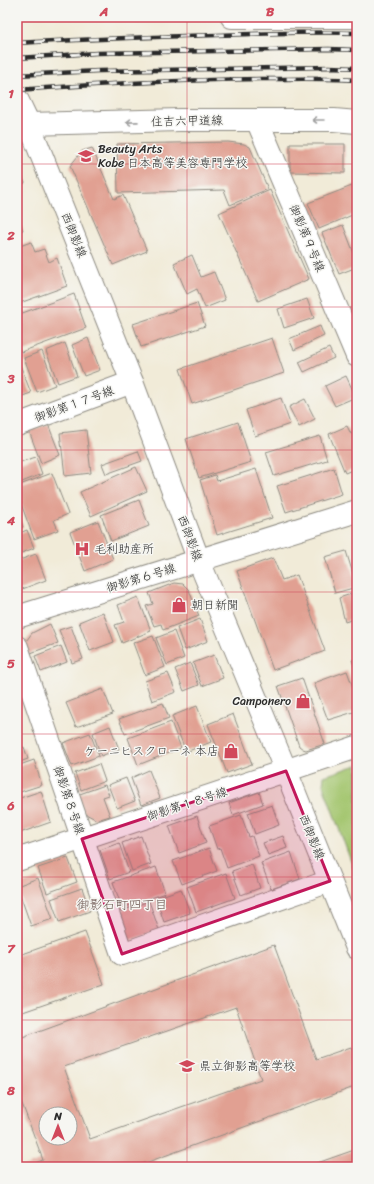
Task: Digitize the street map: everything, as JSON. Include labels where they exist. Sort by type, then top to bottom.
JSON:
[{"type":"street","points":[[232,17],[357,17]]},
{"type":"street","name":"西御影線","points":[[17,99],[23,125],[132,382],[198,561],[286,771],[357,948]]},
{"type":"street","name":"住吉六甲道線","points":[[23,125],[180,120],[334,120],[357,122]]},
{"type":"street","name":"御影第９号線","points":[[257,120],[357,356]]},
{"type":"street","name":"御影第１７号線","points":[[17,425],[132,382]]},
{"type":"street","name":"御影第６号線","points":[[17,617],[357,511]]},
{"type":"street","name":"御影第８号線","points":[[17,647],[122,954],[330,881]]},
{"type":"street","name":"御影第１８号線","points":[[17,860],[357,746]]},
{"type":"highlighted area","points":[[286,771],[330,881],[122,954],[82,839]]},
{"type":"green space","points":[[357,765],[357,878],[323,785],[324,776]]},
{"type":"building","points":[[228,142],[244,144],[250,147],[268,189],[230,205],[224,190],[118,193],[117,144]]},
{"type":"building","points":[[290,144],[345,144],[345,173],[290,172]]},
{"type":"building","points":[[92,148],[114,199],[123,195],[147,251],[113,265],[70,166],[82,151]]},
{"type":"building","points":[[17,164],[25,183],[17,187]]},
{"type":"building","points":[[357,184],[357,213],[319,229],[308,203]]},
{"type":"building","points":[[270,190],[309,279],[258,301],[219,213]]},
{"type":"building","points":[[17,216],[23,230],[17,232]]},
{"type":"building","points":[[343,225],[357,261],[357,267],[339,274],[322,233]]},
{"type":"building","points":[[31,242],[35,252],[44,249],[49,262],[57,258],[67,286],[17,304],[17,247]]},
{"type":"building","points":[[192,255],[201,277],[214,272],[225,300],[205,308],[197,289],[187,294],[174,263]]},
{"type":"building","points":[[74,294],[86,328],[21,352],[17,343],[17,315]]},
{"type":"building","points":[[307,299],[314,318],[284,328],[278,309]]},
{"type":"building","points":[[197,303],[205,326],[141,347],[133,324]]},
{"type":"building","points":[[320,326],[324,336],[294,350],[289,339]]},
{"type":"building","points":[[88,338],[100,370],[84,376],[72,345]]},
{"type":"building","points":[[272,338],[284,373],[192,404],[180,369]]},
{"type":"building","points":[[65,343],[77,376],[58,383],[46,351]]},
{"type":"building","points":[[329,348],[334,358],[304,372],[299,362]]},
{"type":"building","points":[[42,351],[55,385],[37,392],[24,358]]},
{"type":"building","points":[[17,362],[19,362],[31,393],[17,398]]},
{"type":"building","points":[[346,376],[356,397],[335,406],[325,386]]},
{"type":"building","points":[[281,398],[290,424],[255,436],[246,410]]},
{"type":"building","points":[[305,399],[315,419],[299,427],[289,407]]},
{"type":"building","points":[[238,422],[251,462],[199,478],[186,439]]},
{"type":"building","points":[[48,424],[60,455],[41,463],[29,431]]},
{"type":"building","points":[[347,426],[351,434],[357,432],[357,468],[345,473],[329,434]]},
{"type":"building","points":[[86,430],[91,473],[65,476],[60,433]]},
{"type":"building","points":[[320,436],[327,460],[274,476],[266,452]]},
{"type":"building","points":[[138,451],[142,461],[106,474],[102,464]]},
{"type":"building","points":[[36,457],[42,474],[17,484],[17,463]]},
{"type":"building","points":[[136,467],[147,491],[91,516],[80,492]]},
{"type":"building","points":[[334,468],[342,494],[286,512],[277,486]]},
{"type":"building","points":[[256,469],[272,518],[217,535],[200,480],[215,475],[217,481]]},
{"type":"building","points":[[52,473],[68,514],[54,520],[58,530],[34,539],[17,493],[17,486]]},
{"type":"building","points":[[139,500],[149,526],[111,541],[101,515]]},
{"type":"building","points":[[17,510],[23,527],[17,529]]},
{"type":"building","points":[[98,521],[113,559],[85,571],[70,532]]},
{"type":"building","points":[[27,530],[34,548],[17,555],[17,534]]},
{"type":"building","points":[[346,551],[357,587],[335,593],[325,557]]},
{"type":"building","points":[[36,554],[46,580],[17,591],[17,561]]},
{"type":"building","points":[[273,558],[282,580],[297,575],[325,651],[273,670],[237,571]]},
{"type":"building","points":[[174,583],[183,584],[189,590],[199,616],[163,630],[161,624],[154,626],[146,606],[153,604],[149,593]]},
{"type":"building","points":[[357,592],[357,618],[345,622],[339,598]]},
{"type":"building","points":[[138,597],[151,631],[122,643],[115,625],[124,622],[118,605]]},
{"type":"building","points":[[103,612],[114,642],[90,651],[79,622]]},
{"type":"building","points":[[200,619],[208,641],[185,650],[177,628]]},
{"type":"building","points":[[50,624],[58,643],[28,654],[24,644],[32,633]]},
{"type":"building","points":[[71,626],[83,659],[72,663],[59,630]]},
{"type":"building","points":[[174,631],[184,658],[167,665],[156,638]]},
{"type":"building","points":[[153,636],[165,667],[145,675],[133,643]]},
{"type":"building","points":[[61,646],[67,662],[41,672],[35,656]]},
{"type":"building","points":[[214,655],[223,678],[202,686],[193,663]]},
{"type":"building","points":[[357,659],[357,675],[352,660]]},
{"type":"building","points":[[190,663],[199,685],[184,691],[175,669]]},
{"type":"building","points":[[347,671],[357,698],[357,711],[328,720],[314,683]]},
{"type":"building","points":[[168,673],[176,692],[152,701],[145,681]]},
{"type":"building","points":[[302,678],[325,744],[306,750],[299,746],[278,686]]},
{"type":"building","points":[[103,689],[113,714],[76,727],[66,703]]},
{"type":"building","points":[[163,703],[169,718],[125,734],[119,719]]},
{"type":"building","points":[[197,706],[211,742],[186,752],[172,716]]},
{"type":"building","points":[[233,714],[252,764],[227,773],[208,724]]},
{"type":"building","points":[[171,722],[181,748],[138,765],[128,738]]},
{"type":"building","points":[[110,726],[119,749],[101,756],[93,733]]},
{"type":"building","points":[[90,733],[99,756],[72,766],[63,743]]},
{"type":"building","points":[[24,747],[28,759],[17,763],[17,749]]},
{"type":"building","points":[[34,760],[42,785],[17,793],[17,766]]},
{"type":"building","points":[[99,764],[105,781],[81,790],[75,773]]},
{"type":"building","points":[[149,770],[160,798],[141,805],[131,778]]},
{"type":"building","points":[[126,778],[135,801],[117,808],[108,785]]},
{"type":"building","points":[[105,785],[109,795],[103,797],[110,816],[97,820],[84,813],[77,795]]},
{"type":"building","points":[[41,791],[51,822],[17,834],[17,799]]},
{"type":"building","points":[[259,792],[263,804],[233,815],[229,803]]},
{"type":"building","points":[[272,805],[279,825],[255,834],[248,813]]},
{"type":"building","points":[[241,815],[249,837],[252,836],[259,856],[227,868],[220,848],[217,849],[209,826]]},
{"type":"building","points":[[197,816],[206,843],[179,853],[169,826]]},
{"type":"building","points":[[141,836],[151,864],[132,871],[122,843]]},
{"type":"building","points":[[283,836],[287,848],[268,855],[263,843]]},
{"type":"building","points":[[119,843],[129,872],[110,879],[100,850]]},
{"type":"building","points":[[209,848],[217,871],[182,884],[173,861]]},
{"type":"building","points":[[291,852],[300,879],[271,889],[261,863]]},
{"type":"building","points":[[68,858],[77,882],[47,893],[38,868]]},
{"type":"building","points":[[252,864],[260,888],[241,895],[232,871]]},
{"type":"building","points":[[156,867],[165,893],[122,908],[113,882]]},
{"type":"building","points":[[226,873],[235,898],[196,912],[187,887]]},
{"type":"building","points":[[38,878],[53,919],[31,926],[17,886]]},
{"type":"building","points":[[82,888],[90,911],[59,922],[51,899]]},
{"type":"building","points":[[181,889],[190,913],[164,922],[156,898]]},
{"type":"building","points":[[149,901],[159,930],[126,941],[116,913]]},
{"type":"building","points":[[85,932],[104,984],[17,1014],[17,956]]},
{"type":"building","points":[[274,945],[316,1059],[351,1047],[357,1063],[357,1086],[134,1167],[23,1167],[43,1160],[17,1090],[17,1039]],"holes":[[[236,1007],[261,1079],[90,1139],[64,1067]]]},
{"type":"building","points":[[357,1149],[357,1167],[306,1167]]},
{"type":"railway","points":[[17,43],[117,38],[322,32],[357,33]]},
{"type":"railway","points":[[17,58],[97,53],[329,49],[357,50]]},
{"type":"railway","points":[[17,75],[99,71],[329,67],[357,68]]},
{"type":"railway","points":[[17,90],[199,80],[357,80]]},
{"type":"place","name":"Beauty Arts Kobe 日本高等美容専門学校","points":[[86,156]]},
{"type":"place","name":"毛利助産所","points":[[82,549]]},
{"type":"place","name":"朝日新聞","points":[[179,605]]},
{"type":"place","name":"Camponero","points":[[303,701]]},
{"type":"place","name":"ケーニヒスクローネ 本店","points":[[231,751]]},
{"type":"place","name":"県立御影高等学校","points":[[187,1066]]},
{"type":"district","name":"御影石町四丁目","points":[[122,904]]}]
